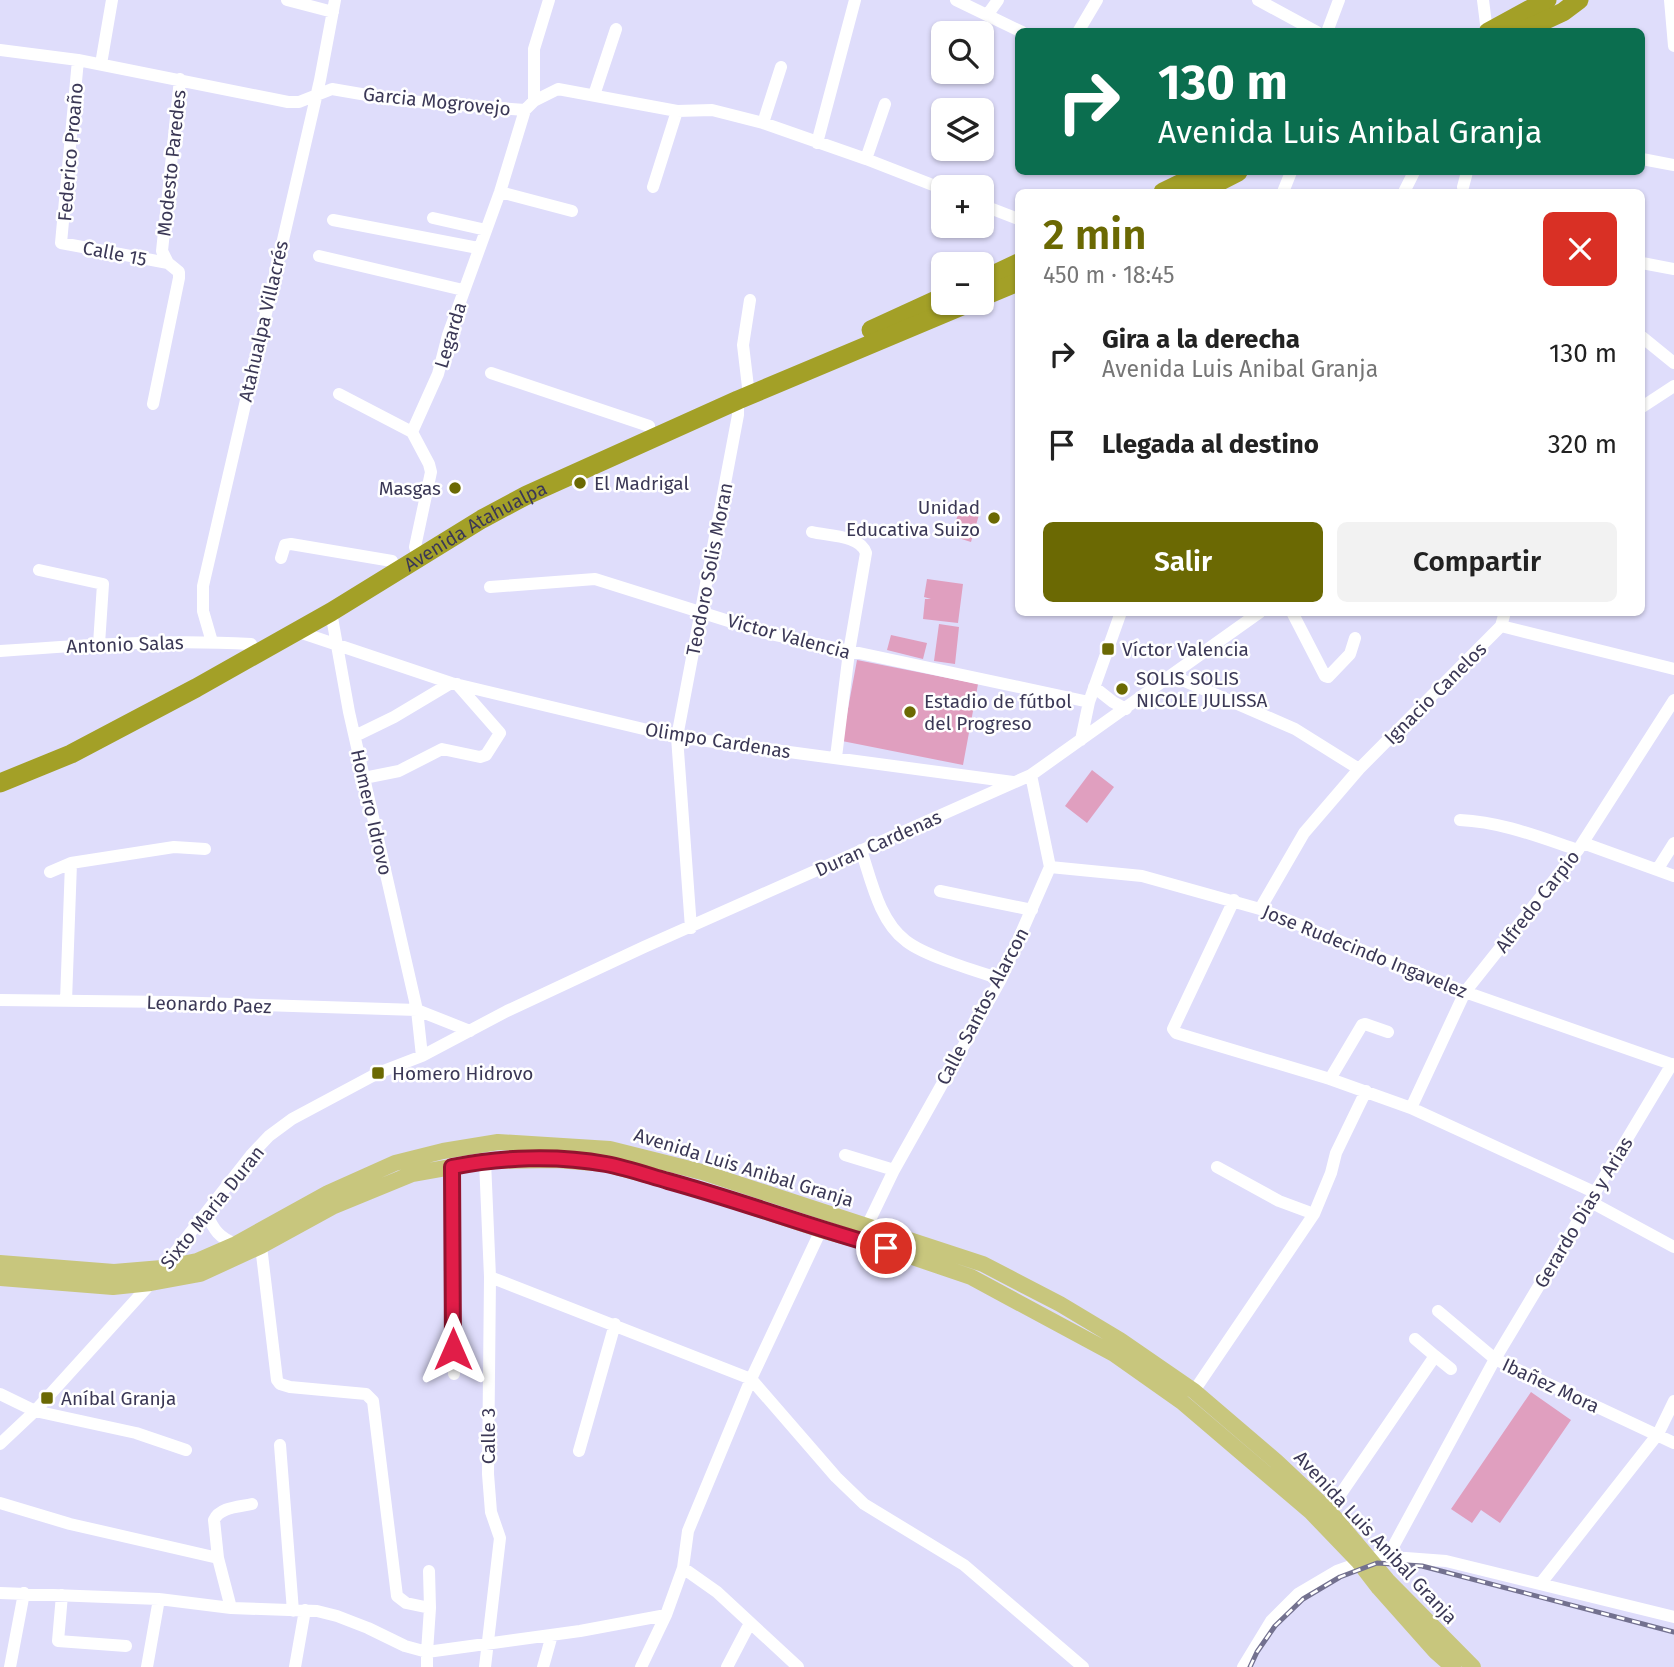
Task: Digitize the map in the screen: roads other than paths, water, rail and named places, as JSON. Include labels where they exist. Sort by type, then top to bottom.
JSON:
[{"type":"highway","points":[[1495,28],[1546,0]]},
{"type":"highway","points":[[1529,28],[1563,12],[1579,0]]},
{"type":"highway","points":[[1169,189],[1197,175]]},
{"type":"highway","points":[[1205,189],[1232,175]]},
{"type":"highway","points":[[994,274],[1015,264]]},
{"type":"highway","points":[[994,292],[1015,283]]},
{"type":"highway","name":"Avenida Atahualpa","points":[[0,783],[71,754],[331,612],[498,501],[649,426],[743,394],[810,356],[931,302]]},
{"type":"highway","name":"Avenida Atahualpa","points":[[0,772],[79,738],[144,705],[392,561],[417,553],[527,495],[743,394],[939,315]]},
{"type":"main road","name":"Avenida Luis Anibal Granja","points":[[0,1263],[114,1272],[162,1268],[197,1261],[236,1244],[328,1193],[394,1164],[498,1142],[610,1149],[702,1172],[983,1264],[1060,1304],[1120,1340],[1194,1391],[1278,1462],[1329,1511],[1364,1560],[1379,1588],[1453,1667]]},
{"type":"main road","name":"Avenida Luis Anibal Granja","points":[[0,1278],[113,1287],[200,1274],[261,1246],[334,1206],[412,1174],[485,1161],[557,1160],[606,1164],[694,1188],[971,1277],[1114,1354],[1182,1402],[1267,1473],[1364,1560],[1473,1667]]},
{"type":"street","points":[[101,64],[112,0]]},
{"type":"street","points":[[287,0],[334,6]]},
{"type":"street","name":"Legarda","points":[[412,432],[438,374],[463,290],[530,106],[534,49],[549,0]]},
{"type":"street","points":[[817,143],[855,0]]},
{"type":"street","points":[[956,0],[1015,28]]},
{"type":"street","points":[[988,14],[998,0]]},
{"type":"street","points":[[1080,28],[1097,0]]},
{"type":"street","points":[[1258,0],[1310,28]]},
{"type":"street","points":[[1328,28],[1339,0]]},
{"type":"street","points":[[1483,0],[1487,28]]},
{"type":"street","points":[[1670,0],[1674,46]]},
{"type":"street","name":"Atahualpa Villacrés","points":[[212,642],[204,611],[203,586],[320,80],[334,6]]},
{"type":"street","points":[[594,94],[616,29]]},
{"type":"street","name":"Garcia Mogrovejo","points":[[0,50],[101,64],[288,102],[299,102],[332,89],[396,100],[530,106],[558,89],[677,111],[712,110],[763,123],[931,184]]},
{"type":"street","name":"Federico Proaño","points":[[61,243],[78,60]]},
{"type":"street","points":[[763,123],[781,67]]},
{"type":"street","name":"Modesto Paredes","points":[[153,404],[179,278],[176,267],[168,263],[162,251],[180,79]]},
{"type":"street","points":[[866,159],[885,104]]},
{"type":"street","points":[[653,187],[677,111]]},
{"type":"street","points":[[1645,160],[1674,166]]},
{"type":"street","points":[[1463,187],[1466,175]]},
{"type":"street","points":[[500,192],[572,211]]},
{"type":"street","points":[[994,210],[1015,218]]},
{"type":"street","points":[[433,218],[486,230]]},
{"type":"street","points":[[333,220],[478,248]]},
{"type":"street","name":"Calle 15","points":[[61,243],[168,263]]},
{"type":"street","points":[[319,256],[463,290]]},
{"type":"street","points":[[1645,263],[1674,269]]},
{"type":"street","name":"Teodoro Solis Moran","points":[[691,928],[677,737],[743,394],[743,345],[750,300]]},
{"type":"street","points":[[1645,339],[1674,363]]},
{"type":"street","points":[[491,373],[649,426]]},
{"type":"street","points":[[1645,405],[1673,387]]},
{"type":"street","points":[[339,394],[412,432],[429,464],[431,472],[417,553]]},
{"type":"street","points":[[812,532],[857,541],[864,545],[866,553],[849,652],[836,757]]},
{"type":"street","points":[[281,558],[285,545],[291,544],[392,561]]},
{"type":"street","points":[[39,570],[103,584],[99,644]]},
{"type":"street","name":"Victor Valencia","points":[[490,587],[595,579],[770,634],[1088,702]]},
{"type":"street","name":"Homero Idrovo","points":[[331,612],[355,737],[417,1010],[422,1056]]},
{"type":"street","points":[[1081,740],[1088,702],[1120,616]]},
{"type":"street","name":"Duran Cardenas","points":[[470,1031],[625,956],[1031,775],[1255,616]]},
{"type":"street","points":[[1294,616],[1325,676],[1328,677],[1350,654],[1355,638]]},
{"type":"street","name":"Ignacio Canelos","points":[[1260,909],[1304,833],[1359,769],[1501,626],[1504,616]]},
{"type":"street","points":[[1501,626],[1673,666]]},
{"type":"street","name":"Olimpo Cardenas","points":[[296,631],[454,683],[677,737],[1014,782]]},
{"type":"street","name":"Antonio Salas","points":[[0,651],[99,644],[251,644]]},
{"type":"street","points":[[1173,676],[1296,729],[1359,769]]},
{"type":"street","points":[[355,737],[454,683],[500,733],[486,755],[480,757],[442,749],[399,771],[364,778]]},
{"type":"street","points":[[1094,687],[1126,709]]},
{"type":"street","name":"Alfredo Carpio","points":[[1410,1108],[1465,992],[1581,846],[1674,700]]},
{"type":"street","points":[[1031,775],[1050,867]]},
{"type":"street","points":[[1460,820],[1510,827],[1581,846],[1674,876]]},
{"type":"street","points":[[1657,870],[1674,843]]},
{"type":"street","points":[[50,872],[71,863],[174,847],[205,849]]},
{"type":"street","points":[[861,850],[879,901],[903,940],[1001,979]]},
{"type":"street","points":[[66,1001],[71,863]]},
{"type":"street","name":"Jose Rudecindo Ingavelez","points":[[1050,867],[1142,876],[1234,900],[1465,992],[1673,1065]]},
{"type":"street","name":"Calle Santos Alarcon","points":[[867,1226],[894,1170],[1001,979],[1050,867]]},
{"type":"street","points":[[940,891],[1032,910]]},
{"type":"street","points":[[1234,900],[1172,1029],[1181,1036],[1330,1079],[1410,1108],[1592,1197],[1674,1247]]},
{"type":"street","name":"Leonardo Paez","points":[[0,1000],[171,1002],[417,1010]]},
{"type":"street","points":[[417,1010],[470,1031]]},
{"type":"street","points":[[1330,1079],[1362,1025],[1388,1032]]},
{"type":"street","name":"Sixto Maria Duran","points":[[0,1444],[35,1411],[151,1283],[251,1154],[269,1136],[292,1119],[378,1073],[422,1056],[470,1031]]},
{"type":"street","name":"Gerardo Dias y Arias","points":[[1388,1556],[1495,1359],[1673,1065]]},
{"type":"street","points":[[1194,1391],[1314,1214],[1336,1153],[1366,1091]]},
{"type":"street","points":[[845,1154],[894,1170]]},
{"type":"street","name":"Calle 3","points":[[485,1161],[490,1277],[488,1474],[491,1512],[500,1538],[485,1667]]},
{"type":"street","points":[[452,1167],[453,1374]]},
{"type":"street","points":[[1217,1167],[1279,1201],[1314,1214]]},
{"type":"street","points":[[206,1213],[215,1232],[222,1239],[236,1244]]},
{"type":"street","points":[[641,1667],[666,1615],[683,1568],[688,1531],[751,1379],[821,1230]]},
{"type":"street","points":[[261,1246],[277,1380],[290,1387],[366,1394],[373,1401],[397,1596],[405,1603],[430,1608]]},
{"type":"street","points":[[490,1277],[751,1379],[836,1477],[864,1504],[964,1565],[1083,1667]]},
{"type":"street","name":"Ibañez Mora","points":[[1438,1311],[1495,1359],[1674,1443]]},
{"type":"street","points":[[579,1451],[615,1324]]},
{"type":"street","points":[[1415,1339],[1451,1369]]},
{"type":"street","points":[[1329,1511],[1435,1356]]},
{"type":"street","points":[[0,1394],[35,1411],[136,1433],[186,1450]]},
{"type":"street","points":[[1541,1583],[1658,1434],[1674,1401]]},
{"type":"street","points":[[280,1445],[299,1611],[295,1667]]},
{"type":"street","points":[[0,1503],[70,1524],[218,1558]]},
{"type":"street","points":[[231,1608],[218,1558],[214,1520],[219,1512],[252,1504]]},
{"type":"street","points":[[1243,1667],[1271,1621],[1298,1594],[1337,1571],[1364,1560],[1388,1556],[1446,1561],[1674,1617]]},
{"type":"street","points":[[683,1568],[717,1592],[798,1667]]},
{"type":"street","points":[[427,1667],[429,1570]]},
{"type":"street","points":[[0,1593],[159,1599],[231,1608],[299,1611],[337,1616],[405,1646],[427,1652],[552,1635],[666,1615]]},
{"type":"street","points":[[10,1667],[24,1593]]},
{"type":"street","points":[[62,1595],[58,1641],[127,1646]]},
{"type":"street","points":[[147,1667],[159,1599]]},
{"type":"street","points":[[727,1667],[750,1623]]},
{"type":"street","points":[[543,1667],[552,1635]]},
{"type":"railway","points":[[1250,1667],[1275,1626],[1303,1599],[1340,1577],[1377,1563],[1422,1566],[1674,1632]]},
{"type":"place","name":"El Madrigal","points":[[580,483]]},
{"type":"place","name":"Masgas","points":[[455,488]]},
{"type":"place","name":"Unidad Educativa Suizo","points":[[994,518]]},
{"type":"place","name":"Víctor Valencia","points":[[1108,649]]},
{"type":"place","name":"SOLIS SOLIS NICOLE JULISSA","points":[[1122,689]]},
{"type":"place","name":"Estadio de fútbol del Progreso","points":[[910,712]]},
{"type":"place","name":"Homero Hidrovo","points":[[378,1073]]},
{"type":"place","name":"Aníbal Granja","points":[[47,1398]]}]
